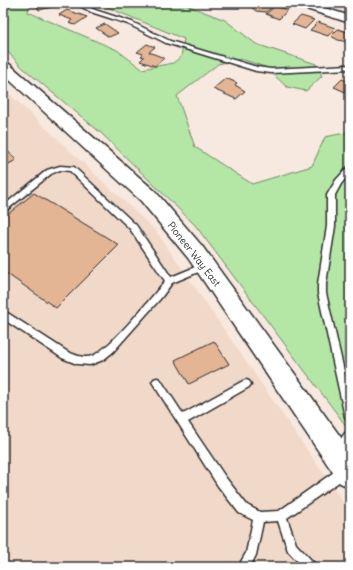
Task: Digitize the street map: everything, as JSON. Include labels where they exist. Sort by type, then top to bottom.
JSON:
[{"type":"street","points":[[298,3],[350,20]]},
{"type":"street","name":"Pioneer Way East","points":[[3,66],[148,196],[205,266],[345,466]]},
{"type":"lane","points":[[77,3],[93,11],[130,23],[168,42],[256,69],[271,71],[350,67]]},
{"type":"lane","points":[[3,210],[49,172],[60,168],[72,170],[133,227],[169,281]]},
{"type":"lane","points":[[350,169],[338,182],[331,195],[331,226],[322,293],[350,417]]},
{"type":"lane","points":[[3,314],[65,355],[77,360],[90,361],[100,357],[110,349],[158,296],[169,281],[205,266]]},
{"type":"lane","points":[[157,382],[222,482],[242,509],[259,517],[280,516],[345,466],[350,434]]},
{"type":"lane","points":[[182,420],[246,384]]},
{"type":"lane","points":[[280,516],[292,547],[310,567]]},
{"type":"lane","points":[[244,567],[250,555],[259,517]]},
{"type":"shaded area","points":[[3,88],[156,231],[350,512],[350,567],[3,567]]},
{"type":"green space","points":[[3,3],[30,3],[28,12],[117,50],[142,69],[173,63],[181,57],[184,39],[97,3],[181,3],[225,20],[256,44],[316,64],[322,76],[306,91],[287,87],[265,67],[241,59],[218,64],[177,96],[195,147],[252,184],[312,166],[325,137],[350,132],[350,431],[195,225],[101,133],[23,68],[3,47]]},
{"type":"building","points":[[59,3],[61,5],[39,10],[36,4]]},
{"type":"building","points":[[255,3],[265,3],[273,6],[266,12],[256,11],[251,7]]},
{"type":"building","points":[[275,6],[288,10],[279,19],[266,14]]},
{"type":"building","points":[[67,10],[87,17],[75,25],[69,23],[72,20],[59,15]]},
{"type":"building","points":[[301,16],[314,20],[305,29],[292,24]]},
{"type":"building","points":[[318,22],[335,28],[328,36],[310,30]]},
{"type":"building","points":[[105,24],[118,33],[109,37],[96,28]]},
{"type":"building","points":[[338,29],[350,33],[348,42],[338,40],[331,36]]},
{"type":"building","points":[[147,44],[155,47],[149,52],[164,58],[155,66],[140,61],[144,57],[141,56],[143,54],[137,52]]},
{"type":"building","points":[[226,78],[237,83],[235,85],[245,91],[236,99],[213,89]]},
{"type":"building","points":[[342,79],[350,82],[350,94],[334,87]]},
{"type":"building","points":[[3,146],[16,160],[3,167]]},
{"type":"building","points":[[34,193],[119,245],[56,308],[3,271],[3,218]]},
{"type":"building","points":[[214,341],[229,364],[189,384],[175,360]]}]
